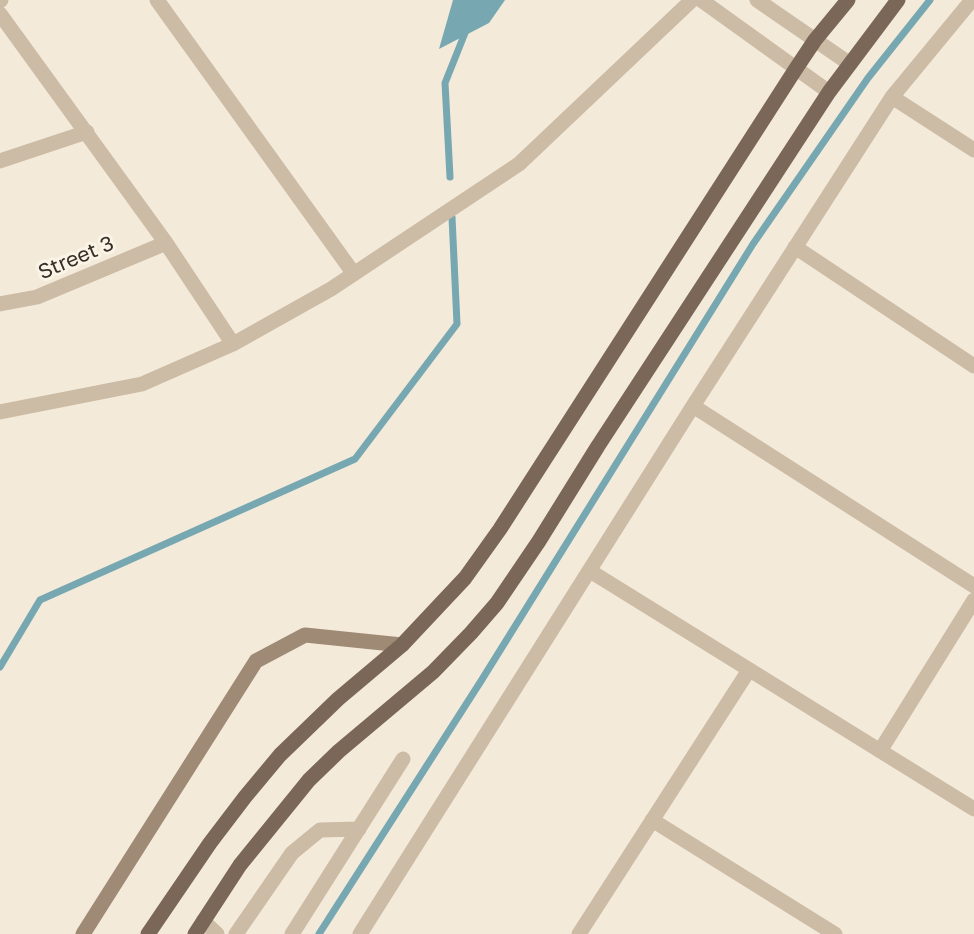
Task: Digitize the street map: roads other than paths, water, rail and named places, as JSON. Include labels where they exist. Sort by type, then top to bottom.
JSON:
[{"type":"main road","points":[[148,934],[210,843],[280,756],[338,699],[402,645],[465,578],[500,529],[795,70],[815,40],[848,0]]},
{"type":"main road","points":[[199,928],[240,865],[309,780],[339,751],[433,672],[497,603],[829,92],[898,0]]},
{"type":"street","points":[[157,0],[354,273]]},
{"type":"street","points":[[0,412],[142,384],[233,344],[331,288],[519,164],[692,0]]},
{"type":"street","points":[[701,0],[795,70],[829,92]]},
{"type":"street","points":[[757,0],[850,64]]},
{"type":"street","points":[[360,934],[693,406],[892,97],[972,0]]},
{"type":"street","points":[[0,14],[166,243],[233,344]]},
{"type":"street","points":[[892,97],[974,150]]},
{"type":"street","points":[[0,161],[87,132]]},
{"type":"street","name":"Street 3","points":[[0,304],[37,297],[166,243]]},
{"type":"street","points":[[795,247],[974,366]]},
{"type":"street","points":[[693,406],[974,586]]},
{"type":"street","points":[[590,571],[974,809]]},
{"type":"street","points":[[880,751],[974,600]]},
{"type":"street","points":[[83,934],[256,661],[305,635],[402,645]]},
{"type":"street","points":[[579,934],[749,670]]},
{"type":"street","points":[[292,934],[403,759]]},
{"type":"street","points":[[652,820],[835,934]]},
{"type":"street","points":[[236,934],[292,853],[320,830],[359,829]]},
{"type":"street","points":[[199,928],[217,934]]},
{"type":"water","points":[[453,0],[505,0],[489,23],[439,49]]},
{"type":"waterway","points":[[319,934],[481,681],[753,244],[868,78],[930,0]]},
{"type":"waterway","points":[[450,177],[445,83],[467,28]]},
{"type":"waterway","points":[[0,667],[40,600],[355,459],[457,324],[452,217]]}]
